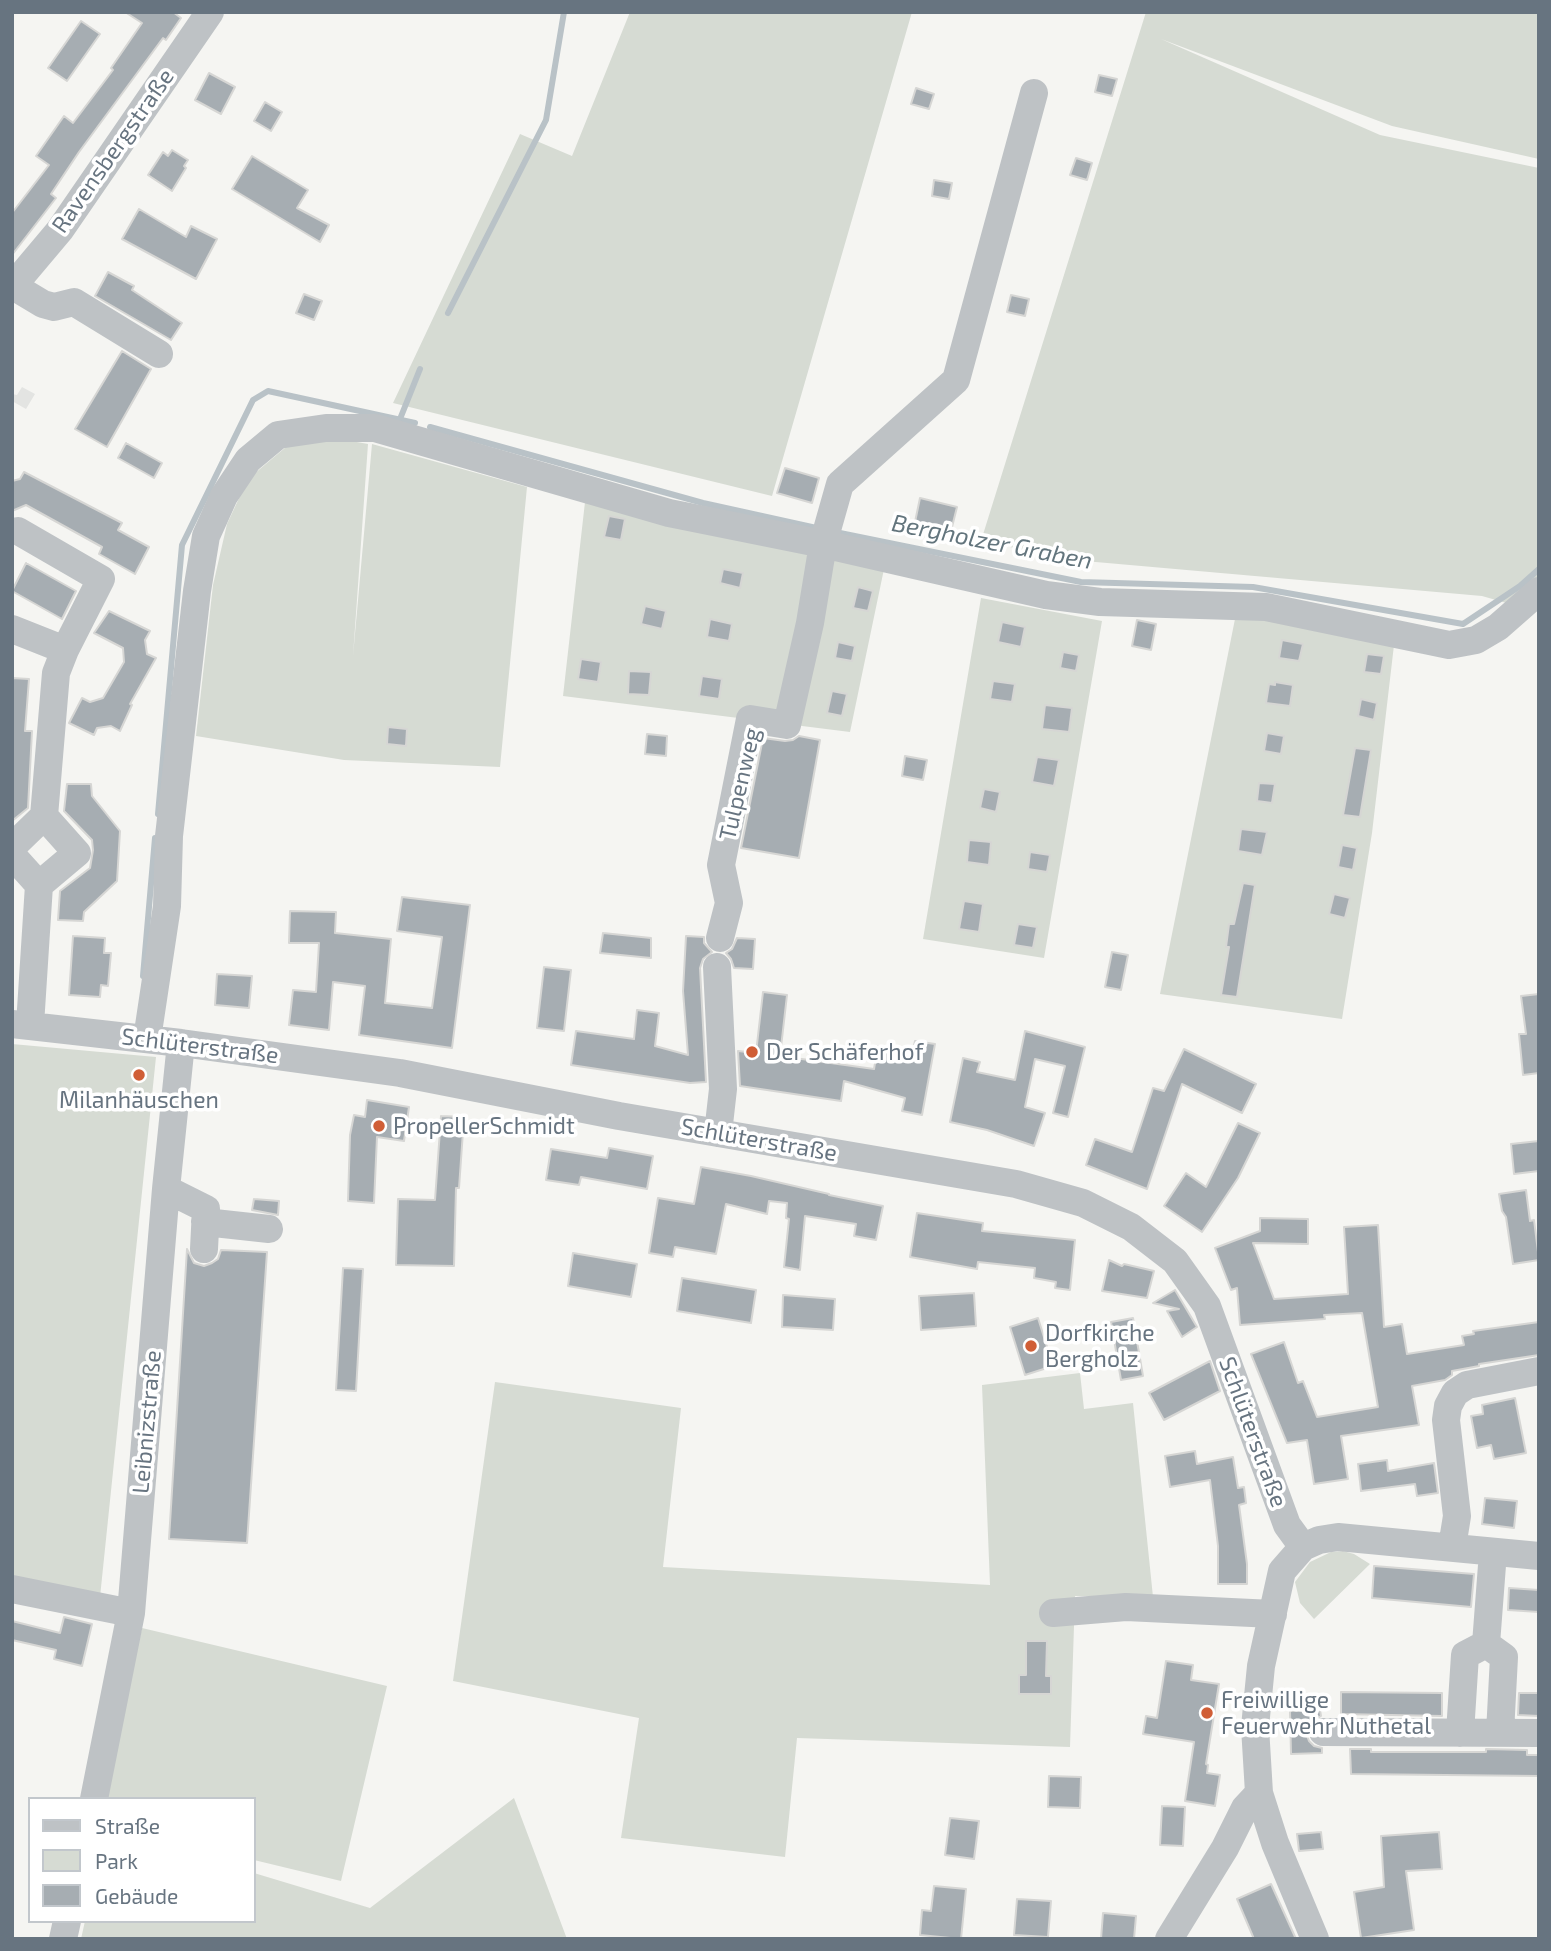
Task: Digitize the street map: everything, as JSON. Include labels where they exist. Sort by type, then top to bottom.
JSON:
[{"type":"street","name":"Ravensbergstraße","points":[[13,286],[60,230],[210,12]]},
{"type":"street","points":[[824,544],[840,484],[956,380],[1034,93]]},
{"type":"street","points":[[13,286],[43,304],[54,307],[74,302],[159,354]]},
{"type":"street","points":[[147,1040],[167,906],[170,822],[197,591],[206,537],[224,496],[248,460],[278,435],[326,428],[375,428],[670,513],[824,544],[1046,594],[1100,602],[1266,607],[1449,645],[1476,640],[1498,627],[1539,591]]},
{"type":"street","points":[[12,847],[44,816],[56,673],[101,579],[18,531]]},
{"type":"street","name":"Tulpenweg","points":[[720,938],[729,903],[721,865],[750,719],[787,725],[810,623],[824,544]]},
{"type":"street","points":[[12,629],[65,650]]},
{"type":"street","points":[[21,1025],[39,885],[77,853],[44,816]]},
{"type":"street","points":[[12,855],[39,885]]},
{"type":"street","points":[[718,967],[723,1089],[718,1133]]},
{"type":"street","name":"Schlüterstraße","points":[[21,1025],[181,1043],[400,1073],[618,1116],[1016,1184],[1083,1203],[1131,1227],[1175,1261],[1207,1306],[1287,1525],[1303,1547]]},
{"type":"street","name":"Leibnizstraße","points":[[94,1797],[131,1612],[166,1189],[181,1043]]},
{"type":"street","points":[[166,1189],[206,1209],[204,1236],[270,1229]]},
{"type":"street","points":[[1452,1547],[1457,1516],[1446,1420],[1448,1406],[1455,1393],[1466,1385],[1539,1371]]},
{"type":"street","points":[[1315,1939],[1275,1843],[1259,1793],[1255,1727],[1261,1666],[1282,1571],[1303,1547],[1319,1540],[1338,1537],[1539,1556]]},
{"type":"street","points":[[1486,1644],[1493,1552]]},
{"type":"street","points":[[12,1589],[131,1612]]},
{"type":"street","points":[[1053,1613],[1126,1607],[1273,1614]]},
{"type":"street","points":[[1460,1733],[1465,1655],[1486,1644]]},
{"type":"street","points":[[1486,1644],[1504,1657],[1500,1733]]},
{"type":"street","points":[[1323,1732],[1539,1733]]},
{"type":"street","points":[[1169,1939],[1225,1848],[1245,1808],[1259,1793]]},
{"type":"shaded area","points":[[22,387],[35,394],[26,409],[12,401],[12,394],[17,395]]},
{"type":"green space","points":[[630,12],[912,12],[772,496],[393,403],[520,134],[572,156]]},
{"type":"green space","points":[[1146,12],[1539,12],[1539,159],[1392,126],[1161,39],[1380,135],[1539,168],[1539,580],[1510,604],[1482,596],[1073,560],[981,541]]},
{"type":"green space","points":[[323,436],[368,444],[353,656],[372,444],[527,487],[500,767],[344,760],[196,736],[213,585],[227,524],[248,479],[286,447]]},
{"type":"green space","points":[[585,502],[884,569],[850,732],[563,696]]},
{"type":"green space","points":[[981,598],[1102,621],[1044,958],[923,939]]},
{"type":"green space","points":[[1237,609],[1394,645],[1372,833],[1342,1019],[1160,994]]},
{"type":"green space","points":[[12,1044],[156,1057],[100,1597],[12,1581]]},
{"type":"green space","points":[[1080,1373],[1084,1409],[1133,1403],[1153,1597],[1075,1596],[1070,1747],[797,1738],[785,1857],[621,1838],[639,1718],[453,1681],[495,1382],[681,1408],[663,1567],[990,1585],[982,1385]]},
{"type":"green space","points":[[1343,1551],[1370,1564],[1314,1619],[1300,1603],[1295,1582],[1310,1562],[1331,1552]]},
{"type":"green space","points":[[142,1628],[387,1686],[341,1881],[256,1860],[256,1797],[102,1797]]},
{"type":"green space","points":[[514,1798],[567,1939],[81,1939],[85,1923],[256,1923],[256,1874],[370,1908]]},
{"type":"building","points":[[125,12],[173,12],[181,18],[166,40],[163,38],[79,152],[51,194],[56,198],[12,255],[12,213],[49,165],[36,156],[64,116],[73,123],[113,70],[111,68],[142,23]]},
{"type":"building","points":[[81,21],[100,34],[67,81],[48,68]]},
{"type":"building","points":[[209,73],[235,87],[221,114],[195,100]]},
{"type":"building","points":[[1099,75],[1117,79],[1112,96],[1095,92]]},
{"type":"building","points":[[916,88],[934,94],[929,109],[911,104]]},
{"type":"building","points":[[265,102],[282,112],[271,131],[254,121]]},
{"type":"building","points":[[172,150],[188,160],[172,191],[148,175],[163,152],[168,156]]},
{"type":"building","points":[[252,156],[308,190],[297,208],[329,225],[320,242],[232,189]]},
{"type":"building","points":[[1076,158],[1092,163],[1087,180],[1070,175]]},
{"type":"building","points":[[934,180],[952,183],[949,199],[932,196]]},
{"type":"building","points":[[139,209],[186,237],[191,226],[217,239],[196,279],[122,239]]},
{"type":"building","points":[[108,272],[134,286],[132,290],[182,323],[171,340],[95,296]]},
{"type":"building","points":[[304,294],[322,301],[314,320],[296,313]]},
{"type":"building","points":[[1011,295],[1029,299],[1025,316],[1007,312]]},
{"type":"building","points":[[122,351],[151,369],[107,447],[75,429]]},
{"type":"building","points":[[126,443],[162,463],[154,478],[118,458]]},
{"type":"building","points":[[785,468],[819,478],[812,503],[777,493]]},
{"type":"building","points":[[24,472],[122,523],[118,530],[149,547],[135,574],[99,554],[102,547],[26,505],[12,511],[12,481],[20,479]]},
{"type":"building","points":[[920,498],[957,507],[951,531],[915,522]]},
{"type":"building","points":[[609,516],[625,519],[621,540],[604,537]]},
{"type":"building","points":[[26,563],[76,591],[62,619],[12,591]]},
{"type":"building","points":[[723,569],[743,573],[740,588],[720,583]]},
{"type":"building","points":[[858,587],[873,591],[868,611],[853,608]]},
{"type":"building","points":[[645,606],[666,611],[662,629],[641,624]]},
{"type":"building","points":[[109,611],[150,631],[145,640],[147,654],[156,658],[130,704],[132,705],[120,731],[111,726],[97,728],[94,735],[69,723],[82,698],[90,702],[103,698],[124,662],[123,648],[94,633]]},
{"type":"building","points":[[710,619],[732,624],[729,641],[707,637]]},
{"type":"building","points":[[1137,620],[1156,624],[1151,650],[1132,646]]},
{"type":"building","points":[[1002,622],[1025,627],[1021,647],[998,642]]},
{"type":"building","points":[[1282,640],[1303,644],[1299,661],[1279,658]]},
{"type":"building","points":[[838,642],[855,646],[852,661],[835,658]]},
{"type":"building","points":[[1063,652],[1079,655],[1076,671],[1060,668]]},
{"type":"building","points":[[1367,654],[1384,656],[1381,674],[1364,672]]},
{"type":"building","points":[[581,659],[601,662],[598,682],[578,679]]},
{"type":"building","points":[[629,671],[651,672],[649,695],[628,694]]},
{"type":"building","points":[[702,676],[722,679],[719,699],[699,696]]},
{"type":"building","points":[[12,678],[29,679],[25,731],[32,731],[28,808],[12,821]]},
{"type":"building","points":[[993,681],[1015,684],[1012,702],[990,699]]},
{"type":"building","points":[[1275,682],[1293,685],[1290,706],[1266,703],[1269,684],[1275,685]]},
{"type":"building","points":[[832,691],[847,694],[842,716],[827,713]]},
{"type":"building","points":[[1361,699],[1377,703],[1374,720],[1358,716]]},
{"type":"building","points":[[1045,705],[1072,708],[1069,732],[1042,729]]},
{"type":"building","points":[[388,727],[407,729],[406,746],[387,744]]},
{"type":"building","points":[[1267,733],[1284,736],[1281,754],[1264,751]]},
{"type":"building","points":[[647,734],[667,736],[666,756],[645,754]]},
{"type":"building","points":[[799,736],[820,740],[799,858],[741,848],[763,738],[785,741]]},
{"type":"building","points":[[1355,748],[1371,750],[1360,817],[1343,815]]},
{"type":"building","points":[[905,756],[927,760],[923,780],[902,776]]},
{"type":"building","points":[[1037,757],[1059,760],[1054,786],[1032,782]]},
{"type":"building","points":[[1259,783],[1275,784],[1272,803],[1257,801]]},
{"type":"building","points":[[67,784],[91,784],[92,796],[120,831],[117,881],[84,912],[83,921],[58,920],[60,891],[90,868],[93,850],[92,840],[64,811]]},
{"type":"building","points":[[984,789],[1000,792],[996,812],[980,808]]},
{"type":"building","points":[[1241,829],[1267,832],[1262,855],[1238,851]]},
{"type":"building","points":[[969,840],[991,842],[989,865],[967,862]]},
{"type":"building","points":[[1342,845],[1357,848],[1353,870],[1338,867]]},
{"type":"building","points":[[1030,852],[1050,855],[1047,872],[1028,869]]},
{"type":"building","points":[[1243,883],[1255,885],[1237,997],[1221,995],[1229,947],[1226,947],[1229,924],[1234,924]]},
{"type":"building","points":[[1334,894],[1350,898],[1345,918],[1329,914]]},
{"type":"building","points":[[402,897],[470,905],[452,1048],[359,1035],[365,986],[333,982],[329,1030],[289,1025],[293,990],[316,992],[319,943],[289,943],[290,911],[336,912],[335,933],[391,939],[385,1003],[432,1008],[442,937],[397,931]]},
{"type":"building","points":[[964,901],[983,904],[979,932],[959,929]]},
{"type":"building","points":[[1018,924],[1037,927],[1033,948],[1014,945]]},
{"type":"building","points":[[603,933],[651,938],[651,958],[600,953]]},
{"type":"building","points":[[73,936],[105,938],[104,953],[111,953],[108,986],[101,985],[100,997],[69,995]]},
{"type":"building","points":[[686,936],[704,937],[704,943],[712,952],[703,959],[700,968],[706,1082],[690,1083],[571,1065],[576,1031],[634,1039],[637,1010],[659,1013],[655,1046],[688,1055],[683,991]]},
{"type":"building","points":[[737,938],[755,939],[753,969],[734,968],[726,953],[732,949]]},
{"type":"building","points":[[1112,952],[1128,955],[1121,990],[1105,987]]},
{"type":"building","points":[[544,967],[571,970],[564,1031],[537,1028]]},
{"type":"building","points":[[217,974],[252,976],[249,1008],[215,1005]]},
{"type":"building","points":[[763,992],[787,995],[780,1056],[874,1069],[878,1046],[912,1054],[915,1041],[935,1044],[922,1115],[902,1111],[905,1098],[844,1081],[841,1101],[740,1086],[738,1051],[756,1053]]},
{"type":"building","points":[[1539,994],[1539,1073],[1523,1075],[1519,1034],[1526,1034],[1521,996]]},
{"type":"building","points":[[1025,1031],[1085,1047],[1068,1117],[1053,1113],[1065,1066],[1035,1059],[1025,1107],[1045,1113],[1034,1146],[987,1130],[950,1122],[963,1058],[980,1062],[977,1072],[1015,1080]]},
{"type":"building","points":[[1184,1049],[1256,1084],[1242,1113],[1182,1084],[1147,1189],[1086,1165],[1095,1139],[1132,1152],[1153,1088],[1164,1091]]},
{"type":"building","points":[[367,1100],[409,1107],[404,1141],[377,1137],[374,1203],[348,1201],[350,1135],[354,1115],[365,1117]]},
{"type":"building","points":[[441,1116],[464,1117],[459,1188],[456,1188],[454,1266],[396,1265],[398,1199],[435,1200]]},
{"type":"building","points":[[1238,1123],[1260,1133],[1238,1178],[1202,1232],[1164,1206],[1186,1173],[1206,1187]]},
{"type":"building","points":[[1539,1141],[1539,1171],[1514,1174],[1511,1144]]},
{"type":"building","points":[[609,1148],[653,1156],[647,1189],[581,1177],[579,1185],[546,1180],[551,1149],[607,1158]]},
{"type":"building","points":[[701,1167],[883,1206],[876,1240],[854,1236],[856,1224],[805,1216],[800,1270],[784,1267],[789,1219],[786,1218],[787,1203],[769,1201],[767,1214],[726,1204],[716,1254],[675,1247],[673,1257],[649,1253],[658,1198],[694,1204]]},
{"type":"building","points":[[1526,1190],[1530,1221],[1534,1220],[1539,1260],[1513,1264],[1506,1217],[1499,1194]]},
{"type":"building","points":[[254,1199],[279,1201],[278,1215],[252,1210]]},
{"type":"building","points":[[917,1213],[983,1223],[982,1231],[1075,1240],[1070,1290],[1055,1288],[1056,1282],[1034,1278],[1035,1268],[978,1262],[977,1269],[910,1257]]},
{"type":"building","points":[[1260,1218],[1308,1219],[1308,1244],[1253,1243],[1274,1299],[1348,1294],[1344,1227],[1378,1225],[1384,1327],[1402,1324],[1407,1354],[1464,1345],[1462,1336],[1474,1334],[1473,1331],[1539,1322],[1539,1355],[1479,1364],[1452,1371],[1452,1375],[1445,1380],[1412,1386],[1419,1425],[1341,1436],[1348,1479],[1314,1484],[1307,1440],[1287,1443],[1251,1354],[1284,1342],[1298,1383],[1303,1381],[1317,1417],[1378,1407],[1362,1313],[1324,1315],[1325,1319],[1240,1325],[1237,1288],[1231,1290],[1215,1248],[1260,1231]]},
{"type":"building","points":[[187,1249],[194,1263],[204,1266],[218,1259],[221,1250],[267,1252],[247,1543],[169,1539]]},
{"type":"building","points":[[573,1253],[637,1264],[631,1297],[568,1286]]},
{"type":"building","points":[[1109,1260],[1122,1266],[1124,1264],[1154,1271],[1147,1298],[1102,1291]]},
{"type":"building","points":[[343,1268],[363,1269],[356,1391],[336,1390]]},
{"type":"building","points":[[682,1278],[756,1290],[751,1323],[677,1311]]},
{"type":"building","points":[[1175,1290],[1197,1327],[1182,1337],[1167,1311],[1179,1309],[1153,1303]]},
{"type":"building","points":[[974,1293],[976,1326],[921,1330],[919,1296]]},
{"type":"building","points":[[783,1295],[835,1299],[833,1330],[782,1327]]},
{"type":"building","name":"Dorfkirche Bergholz","points":[[1038,1318],[1053,1366],[1025,1375],[1010,1327]]},
{"type":"building","points":[[1133,1318],[1143,1376],[1121,1380],[1111,1322]]},
{"type":"building","points":[[1210,1361],[1220,1391],[1164,1420],[1149,1393]]},
{"type":"building","points":[[1515,1398],[1526,1453],[1494,1459],[1491,1445],[1477,1448],[1471,1416],[1483,1414],[1482,1405]]},
{"type":"building","points":[[1195,1451],[1197,1464],[1233,1457],[1238,1488],[1244,1487],[1246,1503],[1239,1505],[1247,1584],[1218,1584],[1218,1546],[1210,1480],[1170,1487],[1165,1456]]},
{"type":"building","points":[[1387,1460],[1388,1471],[1434,1463],[1438,1493],[1417,1496],[1415,1484],[1361,1491],[1358,1464]]},
{"type":"building","points":[[1485,1498],[1517,1501],[1514,1528],[1482,1524]]},
{"type":"building","points":[[1374,1566],[1474,1574],[1471,1607],[1372,1598]]},
{"type":"building","points":[[1509,1588],[1539,1590],[1539,1612],[1508,1610]]},
{"type":"building","points":[[64,1617],[92,1624],[82,1666],[54,1659],[56,1650],[12,1640],[12,1621],[60,1633]]},
{"type":"building","points":[[1026,1641],[1047,1641],[1046,1676],[1051,1676],[1051,1694],[1019,1694],[1019,1675],[1026,1675]]},
{"type":"building","points":[[1166,1661],[1193,1665],[1191,1680],[1219,1684],[1206,1764],[1207,1773],[1220,1775],[1215,1806],[1185,1801],[1194,1742],[1143,1734],[1146,1716],[1157,1718]]},
{"type":"building","points":[[1341,1692],[1442,1693],[1442,1716],[1341,1714]]},
{"type":"building","points":[[1519,1693],[1539,1693],[1539,1716],[1518,1715]]},
{"type":"building","points":[[1320,1710],[1321,1716],[1309,1723],[1306,1733],[1314,1746],[1322,1748],[1322,1753],[1291,1754],[1290,1711]]},
{"type":"building","points":[[1350,1749],[1371,1749],[1371,1752],[1527,1750],[1527,1755],[1539,1755],[1539,1776],[1351,1774]]},
{"type":"building","points":[[1049,1776],[1081,1777],[1080,1808],[1048,1807]]},
{"type":"building","points":[[1162,1806],[1185,1807],[1183,1846],[1160,1845]]},
{"type":"building","points":[[950,1818],[979,1821],[974,1859],[945,1855]]},
{"type":"building","points":[[1321,1832],[1323,1849],[1299,1851],[1297,1834]]},
{"type":"building","points":[[1439,1832],[1442,1869],[1406,1871],[1414,1930],[1361,1938],[1354,1892],[1384,1887],[1381,1836]]},
{"type":"building","points":[[1271,1884],[1296,1939],[1254,1939],[1237,1899]]},
{"type":"building","points":[[934,1886],[966,1889],[961,1939],[920,1935],[922,1910],[931,1911]]},
{"type":"building","points":[[1017,1899],[1051,1901],[1048,1937],[1014,1935]]},
{"type":"building","points":[[1103,1913],[1136,1916],[1134,1939],[1101,1939]]},
{"type":"waterway","points":[[448,313],[546,120],[564,12]]},
{"type":"waterway","points":[[400,419],[420,369]]},
{"type":"waterway","points":[[158,814],[182,545],[253,400],[268,391],[415,423]]},
{"type":"waterway","name":"Bergholzer Graben","points":[[430,427],[703,503],[821,529]]},
{"type":"waterway","name":"Bergholzer Graben","points":[[835,532],[1081,582],[1253,587],[1463,624],[1520,586],[1539,569]]},
{"type":"waterway","points":[[143,976],[155,838]]},
{"type":"place","name":"Der Schäferhof","points":[[752,1052]]},
{"type":"place","name":"Milanhäuschen","points":[[139,1075]]},
{"type":"place","name":"PropellerSchmidt","points":[[379,1126]]},
{"type":"place","name":"Dorfkirche Bergholz","points":[[1031,1346]]},
{"type":"place","name":"Freiwillige Feuerwehr Nuthetal","points":[[1207,1713]]}]
